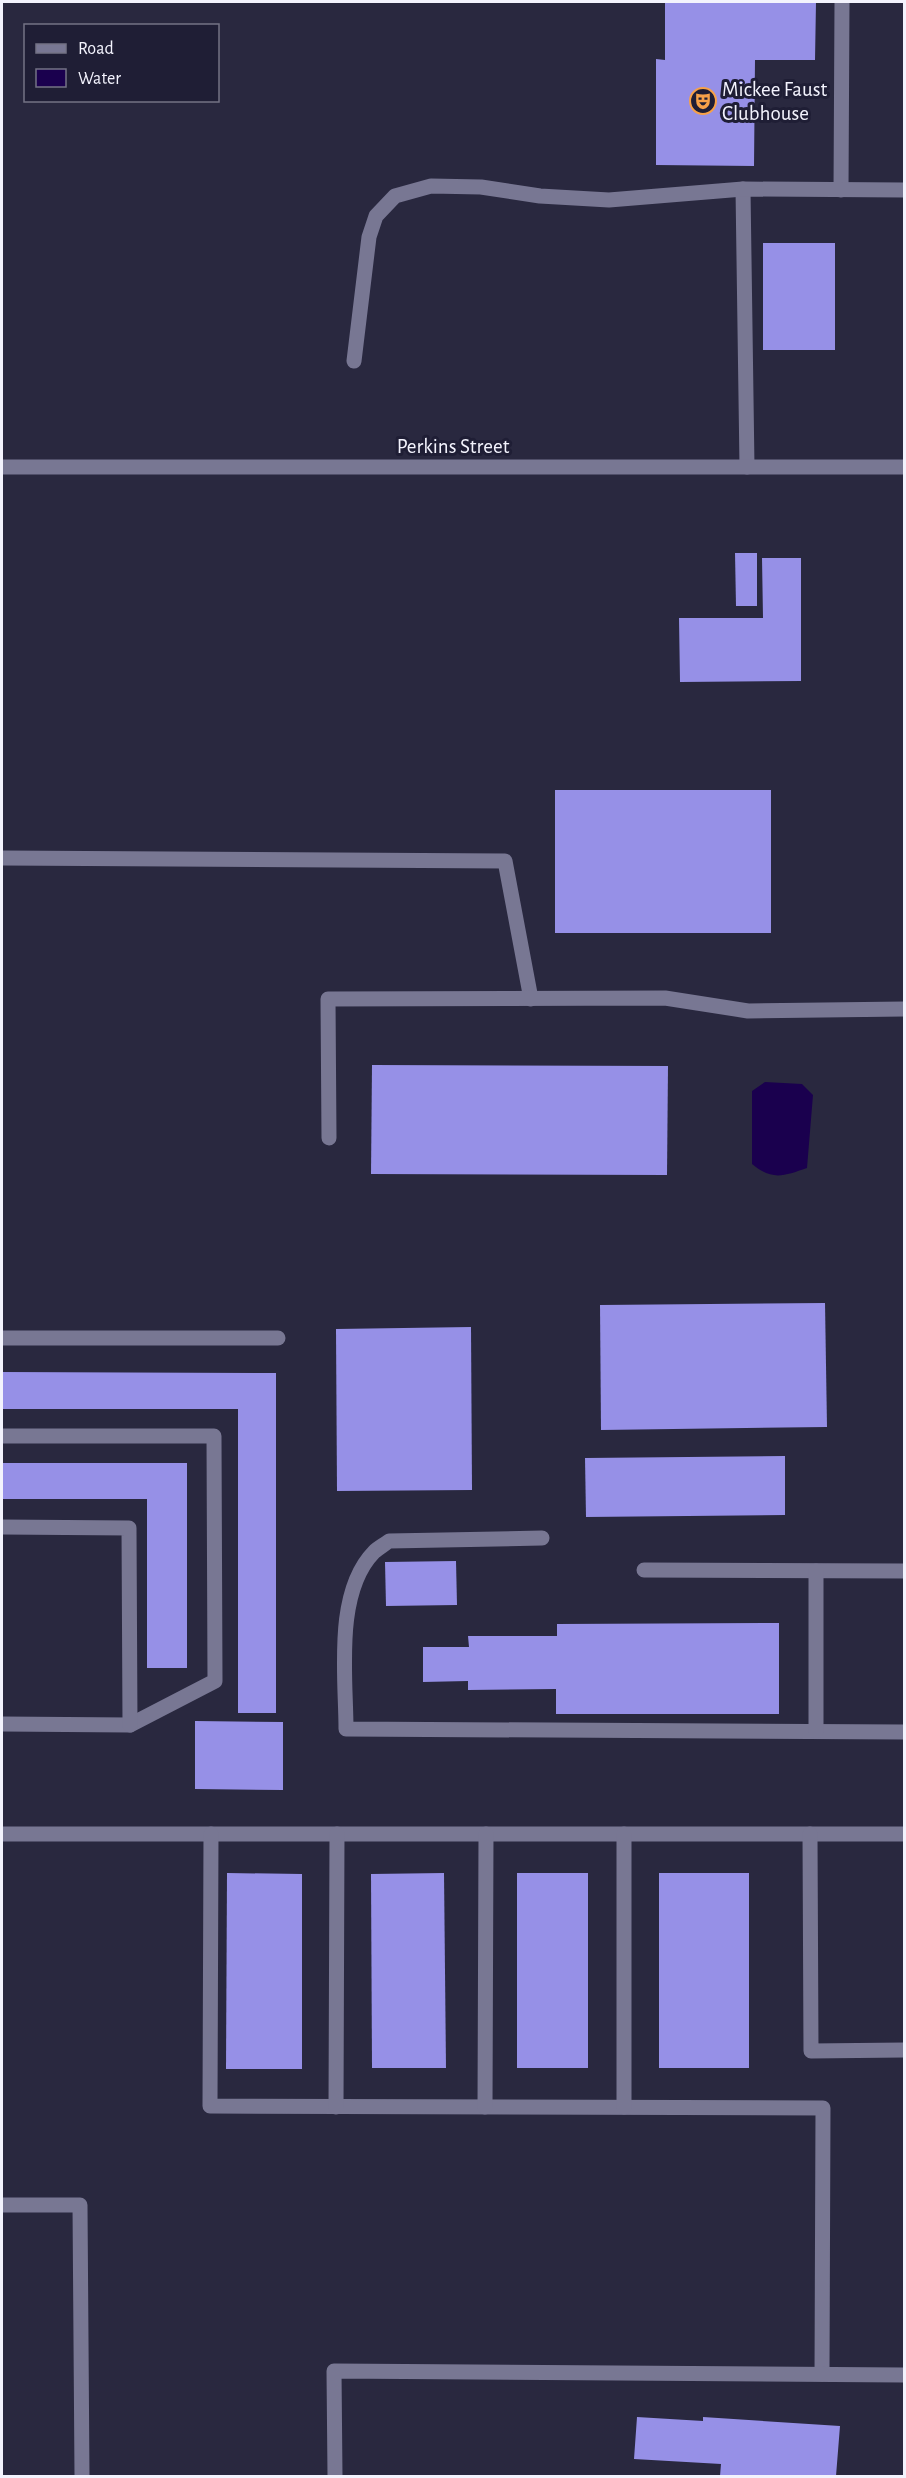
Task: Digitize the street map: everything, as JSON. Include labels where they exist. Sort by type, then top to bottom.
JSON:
[{"type":"street","points":[[841,190],[842,2]]},
{"type":"street","points":[[354,361],[369,237],[376,216],[395,196],[431,186],[481,188],[540,196],[609,200],[743,189],[904,190]]},
{"type":"street","points":[[743,189],[747,467]]},
{"type":"street","name":"Perkins Street","points":[[2,467],[904,467]]},
{"type":"street","points":[[2,858],[506,861],[531,999]]},
{"type":"street","points":[[329,1138],[328,999],[665,998],[748,1011],[904,1009]]},
{"type":"street","points":[[2,1338],[278,1338]]},
{"type":"street","points":[[2,1437],[214,1437],[215,1681],[130,1725],[2,1724]]},
{"type":"street","points":[[2,1527],[129,1528],[130,1725]]},
{"type":"street","points":[[542,1538],[389,1541],[374,1552],[354,1584],[347,1612],[346,1729],[904,1732]]},
{"type":"street","points":[[644,1570],[904,1571]]},
{"type":"street","points":[[816,1571],[816,1731]]},
{"type":"street","points":[[2,1834],[904,1834]]},
{"type":"street","points":[[211,1834],[210,2106],[823,2108],[822,2374]]},
{"type":"street","points":[[336,2107],[337,1834]]},
{"type":"street","points":[[485,2107],[486,1834]]},
{"type":"street","points":[[624,1834],[624,2107]]},
{"type":"street","points":[[810,1834],[811,2051],[904,2050]]},
{"type":"street","points":[[2,2205],[80,2205],[82,2476]]},
{"type":"street","points":[[335,2476],[334,2371],[904,2375]]},
{"type":"water","points":[[765,1082],[802,1084],[813,1095],[807,1168],[792,1173],[772,1175],[752,1164],[752,1091]]},
{"type":"building","points":[[665,2],[816,2],[815,60],[755,60],[754,166],[656,165],[656,59],[665,60]]},
{"type":"building","points":[[763,243],[835,243],[835,350],[763,350]]},
{"type":"building","points":[[735,553],[757,553],[757,606],[736,606]]},
{"type":"building","points":[[762,558],[801,558],[801,681],[680,682],[679,618],[763,618]]},
{"type":"building","points":[[555,790],[771,790],[771,933],[555,933]]},
{"type":"building","points":[[372,1065],[668,1066],[667,1175],[371,1174]]},
{"type":"building","points":[[825,1303],[827,1427],[601,1430],[600,1305]]},
{"type":"building","points":[[471,1327],[472,1490],[337,1491],[336,1329]]},
{"type":"building","points":[[2,1372],[276,1373],[276,1713],[238,1713],[238,1409],[2,1409]]},
{"type":"building","points":[[785,1456],[785,1515],[586,1517],[585,1458]]},
{"type":"building","points":[[2,1463],[187,1463],[187,1668],[147,1668],[147,1499],[2,1499]]},
{"type":"building","points":[[456,1561],[457,1605],[386,1606],[385,1562]]},
{"type":"building","points":[[779,1623],[779,1714],[556,1714],[556,1689],[468,1690],[468,1681],[423,1682],[423,1647],[469,1647],[468,1636],[557,1636],[557,1624]]},
{"type":"building","points":[[195,1721],[283,1722],[283,1790],[195,1789]]},
{"type":"building","points":[[227,1873],[302,1874],[302,2069],[226,2069]]},
{"type":"building","points":[[444,1873],[446,2068],[372,2068],[371,1874]]},
{"type":"building","points":[[517,1873],[588,1873],[588,2068],[517,2068]]},
{"type":"building","points":[[659,1873],[749,1873],[749,2068],[659,2068]]},
{"type":"building","points":[[637,2417],[703,2421],[703,2417],[840,2426],[836,2476],[720,2476],[721,2464],[634,2459]]},
{"type":"place","name":"Mickee Faust Clubhouse","points":[[703,101]]}]
